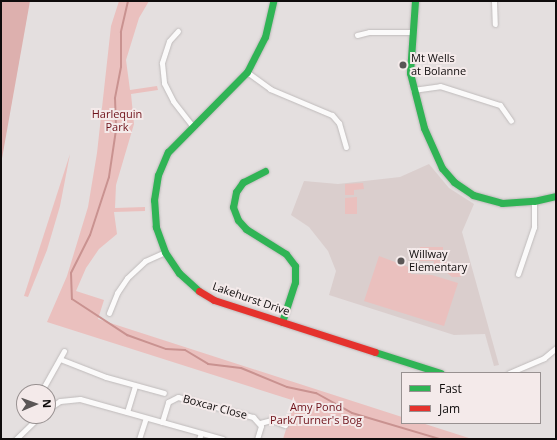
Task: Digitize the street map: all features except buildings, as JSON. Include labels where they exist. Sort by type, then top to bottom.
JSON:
[{"type":"street","name":"Lakehurst Drive","points":[[273,1],[265,37],[247,72],[192,125],[168,152],[158,175],[154,200],[156,227],[165,252],[179,273],[196,289],[214,300],[438,372]]},
{"type":"street","points":[[415,1],[410,73],[413,90],[424,128],[442,168],[454,182],[473,194],[502,203],[534,201],[556,196]]},
{"type":"street","points":[[494,1],[495,24]]},
{"type":"street","points":[[178,31],[169,41],[162,63],[164,84],[173,101],[192,125]]},
{"type":"street","points":[[357,35],[369,32],[413,32]]},
{"type":"street","points":[[247,72],[270,89],[332,115],[339,123],[346,147]]},
{"type":"street","points":[[413,90],[440,86],[500,105],[511,121]]},
{"type":"street","points":[[265,171],[243,182],[236,192],[233,206],[238,220],[246,229],[286,254],[295,266],[295,282],[282,322]]},
{"type":"street","points":[[518,274],[531,243],[534,227],[534,201]]},
{"type":"street","points":[[109,312],[117,293],[127,278],[146,261],[165,252]]},
{"type":"street","points":[[511,372],[544,358],[556,348]]},
{"type":"street","points":[[45,384],[64,351]]},
{"type":"street","points":[[60,358],[106,378],[164,393]]},
{"type":"street","points":[[127,412],[134,386]]},
{"type":"street","name":"Boxcar Close","points":[[162,422],[168,402],[178,397],[253,417],[260,422],[271,420],[285,425]]},
{"type":"street","points":[[56,404],[60,401],[75,399],[222,439]]},
{"type":"street","points":[[139,439],[146,418]]},
{"type":"street","name":"Boxcar Close","points":[[257,439],[260,422]]},
{"type":"street","points":[[16,439],[32,424]]},
{"type":"street","points":[[199,439],[201,433]]},
{"type":"shaded area","points":[[1,1],[30,1],[1,164]]},
{"type":"shaded area","name":"Willway Elementary","points":[[429,164],[449,188],[474,204],[462,232],[499,365],[494,366],[485,334],[454,335],[329,295],[336,271],[328,251],[309,227],[291,215],[304,181],[338,184],[400,177]]},
{"type":"green space","name":"Amy Pond Park/Turner's Bog","points":[[119,1],[149,1],[139,18],[126,60],[130,90],[157,86],[158,90],[131,94],[134,124],[116,185],[115,208],[145,207],[145,211],[114,212],[117,234],[99,249],[86,268],[76,291],[104,300],[98,319],[401,417],[401,424],[425,424],[472,439],[283,439],[295,401],[47,322],[67,276],[88,207],[97,153],[111,26]]},
{"type":"green space","name":"Harlequin Park","points":[[70,154],[60,206],[47,250],[28,297],[24,296]]},
{"type":"green space","points":[[363,183],[364,189],[354,190],[354,195],[345,195],[345,184]]},
{"type":"green space","points":[[357,197],[357,214],[345,214],[345,198]]},
{"type":"green space","points":[[420,247],[443,247],[443,261],[436,261],[459,264],[461,277],[452,277],[445,271],[433,270],[434,261],[420,261]]},
{"type":"green space","points":[[379,256],[411,268],[411,274],[432,275],[458,283],[444,326],[364,301]]},
{"type":"waterway","points":[[128,1],[121,32],[121,67],[115,98],[116,130],[109,177],[90,235],[71,273],[72,299],[127,335],[166,349],[185,350],[208,364],[241,368],[287,387],[316,393],[352,413],[440,439]]},
{"type":"traffic: fast","points":[[199,291],[179,273],[165,252],[156,227],[154,200],[158,175],[168,152],[247,72],[265,37],[273,1]]},
{"type":"traffic: fast","points":[[415,1],[410,73],[424,128],[442,168],[454,182],[473,195],[502,203],[534,201],[556,196]]},
{"type":"traffic: fast","points":[[265,171],[243,182],[236,192],[233,207],[238,220],[246,229],[286,254],[295,266],[295,282],[282,322]]},
{"type":"traffic: fast","points":[[375,352],[438,372]]},
{"type":"traffic: jam","points":[[199,291],[214,300],[375,352]]},
{"type":"place","name":"Mt Wells at Bolanne","points":[[403,65]]},
{"type":"place","name":"Willway Elementary","points":[[401,261]]}]
